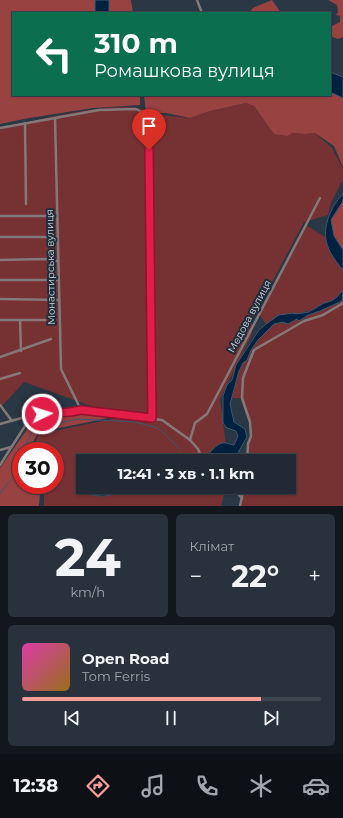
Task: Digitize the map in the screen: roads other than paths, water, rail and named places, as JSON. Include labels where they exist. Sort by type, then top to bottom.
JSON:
[{"type":"street","points":[[197,0],[202,12]]},
{"type":"street","points":[[0,128],[99,110],[136,109],[148,115],[152,418]]},
{"type":"street","name":"Монастирська вулиця","points":[[55,118],[61,369],[81,410]]},
{"type":"street","points":[[25,123],[26,204]]},
{"type":"street","name":"Медова вулиця","points":[[190,440],[195,423],[207,414],[320,198]]},
{"type":"street","points":[[0,216],[57,216]]},
{"type":"street","points":[[0,237],[58,237]]},
{"type":"street","points":[[0,260],[46,259],[58,261]]},
{"type":"street","points":[[0,280],[59,280]]},
{"type":"street","points":[[0,299],[59,300]]},
{"type":"street","points":[[247,454],[248,444],[251,436],[250,422],[242,398],[243,378],[254,350],[304,321],[323,314],[343,303]]},
{"type":"street","points":[[0,320],[45,320]]},
{"type":"street","points":[[20,320],[21,351]]},
{"type":"street","points":[[0,357],[21,351],[51,339]]},
{"type":"street","points":[[0,379],[20,373]]},
{"type":"street","points":[[0,405],[12,421]]},
{"type":"street","points":[[0,424],[32,415],[81,410],[152,418],[162,420],[190,440],[200,454]]},
{"type":"street","points":[[0,465],[32,415]]},
{"type":"street","points":[[0,450],[11,447]]},
{"type":"street","points":[[238,494],[242,498]]},
{"type":"street","points":[[240,506],[243,494]]},
{"type":"water","points":[[95,0],[109,0],[109,12],[95,12]]},
{"type":"water","points":[[331,72],[343,77],[343,98],[331,92]]},
{"type":"water","points":[[343,193],[343,201],[331,220],[334,236],[343,250],[343,270],[332,256],[326,242],[325,235],[331,211]]},
{"type":"water","points":[[343,290],[342,301],[308,315],[299,321],[297,319],[288,324],[283,322],[274,324],[258,340],[239,371],[230,404],[234,422],[245,429],[247,437],[238,454],[208,454],[219,444],[224,443],[234,445],[238,436],[236,431],[227,428],[223,423],[223,396],[227,385],[232,380],[236,365],[259,330],[279,315],[309,312],[337,297]]},
{"type":"water","points":[[88,494],[114,494],[101,496]]},
{"type":"waterway","points":[[27,442],[32,432],[42,427],[78,419],[135,422],[158,428],[180,449]]},
{"type":"waterway","points":[[0,494],[12,478]]}]
